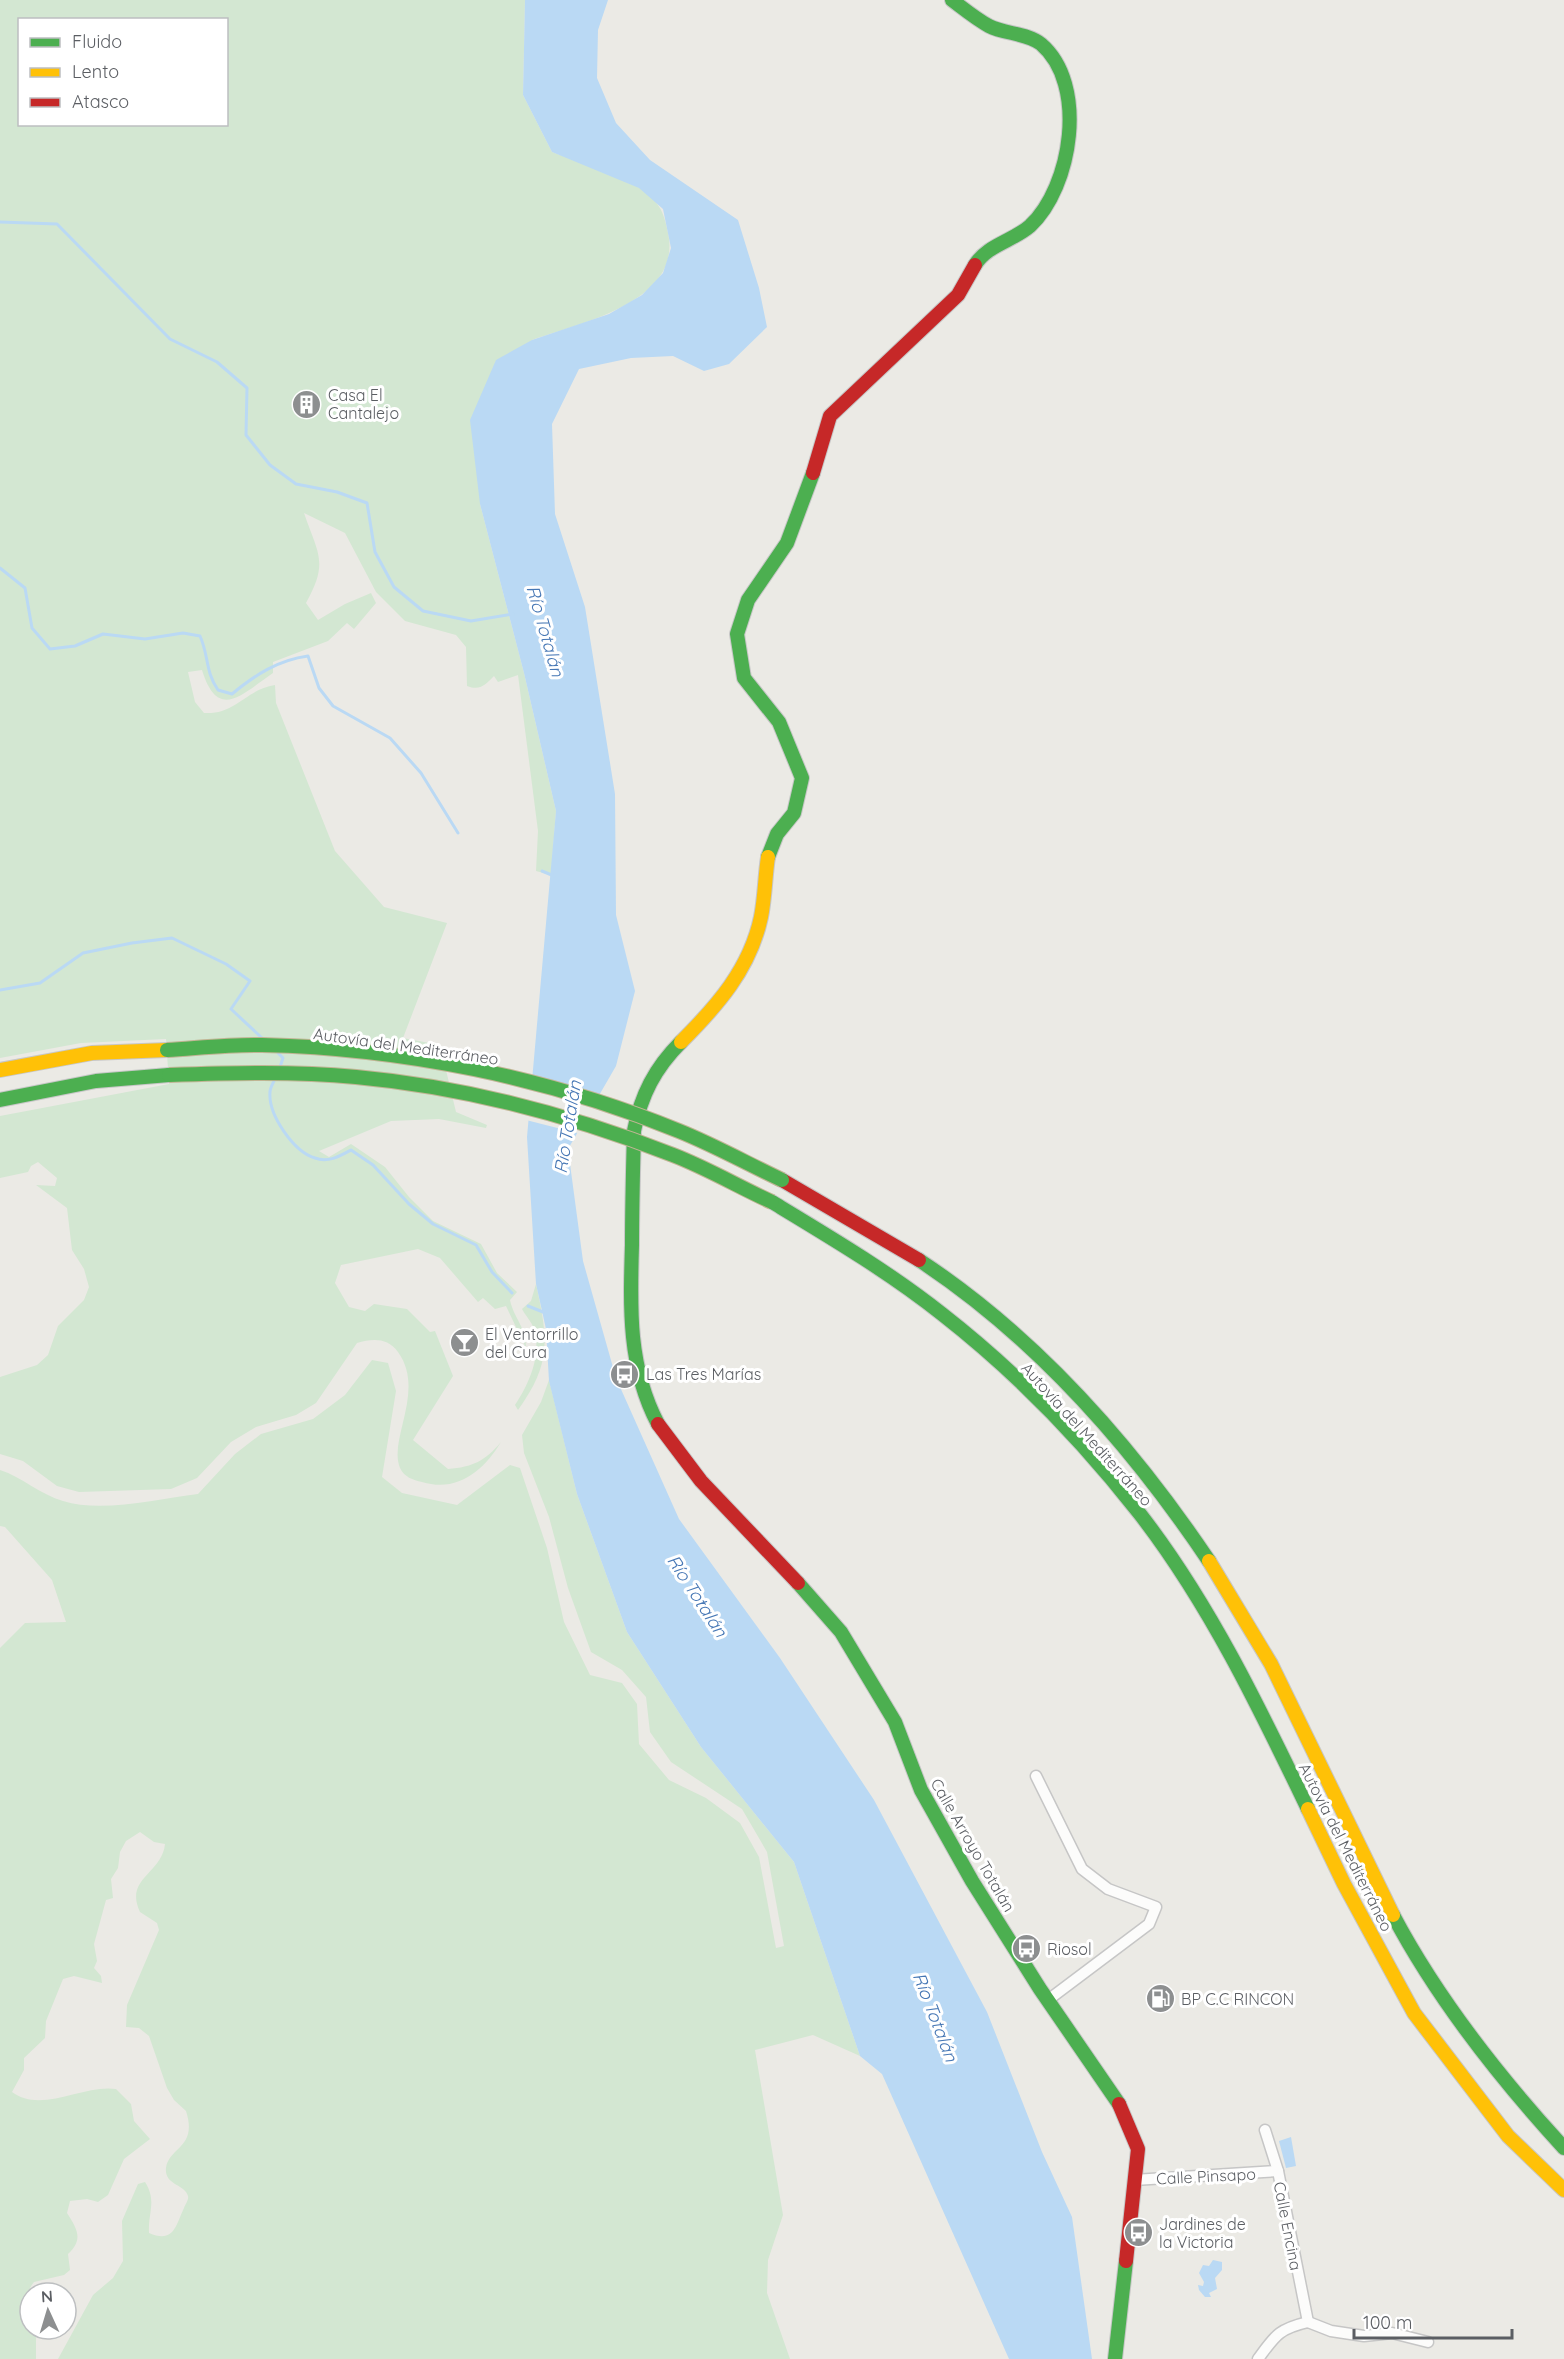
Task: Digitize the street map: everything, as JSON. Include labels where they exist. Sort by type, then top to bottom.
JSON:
[{"type":"main road","name":"Calle Arroyo Totalán","points":[[952,0],[990,27],[1040,43],[1062,72],[1069,106],[1066,164],[1057,189],[1030,226],[981,256],[958,295],[831,416],[810,484],[787,543],[748,600],[737,634],[744,678],[778,722],[794,753],[802,778],[800,795],[794,813],[777,834],[768,853],[761,917],[742,969],[718,1005],[672,1051],[651,1078],[639,1105],[634,1131],[630,1317],[633,1353],[650,1409],[662,1432],[676,1452],[753,1533],[841,1632],[895,1722],[921,1790],[972,1881],[1119,2105],[1138,2149],[1115,2359]]},
{"type":"main road","name":"Autovía del Mediterráneo","points":[[0,1070],[93,1053],[262,1045],[366,1053],[478,1069],[587,1098],[680,1131],[782,1180],[869,1227],[954,1284],[1020,1340],[1076,1396],[1155,1486],[1224,1583],[1273,1671],[1396,1918],[1439,1993],[1495,2068],[1564,2148]]},
{"type":"main road","name":"Autovía del Mediterráneo","points":[[0,1100],[96,1081],[169,1075],[262,1072],[346,1077],[468,1093],[581,1123],[675,1155],[772,1202],[859,1255],[942,1314],[1006,1369],[1047,1411],[1140,1515],[1197,1598],[1256,1702],[1344,1884],[1414,2013],[1508,2136],[1564,2190]]},
{"type":"street","points":[[1036,1776],[1066,1841],[1082,1869],[1108,1889],[1156,1907],[1149,1924],[1048,2000]]},
{"type":"street","name":"Calle Encina","points":[[1265,2130],[1278,2171],[1308,2322]]},
{"type":"street","name":"Calle Pinsapo","points":[[1134,2180],[1278,2171]]},
{"type":"street","points":[[1258,2359],[1272,2337],[1308,2322],[1331,2331],[1364,2336],[1392,2333],[1428,2342]]},
{"type":"green space","points":[[0,0],[525,0],[523,95],[552,152],[610,173],[640,188],[660,208],[668,233],[668,257],[660,276],[644,293],[624,306],[600,317],[532,340],[480,504],[524,673],[556,811],[551,875],[536,871],[538,831],[518,675],[498,682],[494,676],[479,687],[467,686],[466,647],[456,635],[405,621],[376,592],[345,533],[304,513],[319,558],[317,577],[306,603],[318,620],[345,604],[371,593],[376,603],[354,629],[347,623],[328,641],[273,662],[273,673],[232,699],[223,699],[215,695],[208,686],[202,670],[188,672],[195,702],[204,713],[225,710],[256,691],[275,685],[276,703],[335,851],[384,907],[447,923],[403,1038],[440,1045],[456,1112],[487,1125],[486,1128],[439,1119],[391,1121],[319,1151],[329,1157],[351,1144],[385,1167],[409,1197],[433,1221],[481,1244],[497,1273],[517,1292],[510,1300],[524,1334],[526,1348],[506,1306],[495,1309],[483,1298],[478,1302],[440,1258],[418,1249],[341,1265],[335,1283],[349,1307],[365,1311],[374,1304],[407,1309],[430,1332],[435,1331],[453,1376],[413,1440],[448,1469],[465,1467],[478,1462],[501,1442],[487,1462],[469,1477],[447,1484],[435,1485],[409,1478],[404,1474],[400,1468],[398,1456],[408,1398],[406,1367],[394,1347],[379,1340],[357,1343],[316,1403],[296,1415],[256,1427],[231,1442],[197,1478],[171,1489],[79,1492],[57,1486],[23,1461],[0,1454],[0,1377],[37,1365],[48,1355],[58,1326],[84,1300],[89,1287],[84,1269],[72,1250],[67,1208],[36,1185],[55,1186],[57,1178],[38,1162],[31,1166],[28,1172],[0,1178],[0,1116],[169,1084],[166,1039],[81,1043],[0,1058]]},
{"type":"green space","points":[[536,1284],[545,1336],[542,1364],[537,1378],[518,1410],[515,1405],[533,1369],[536,1349],[534,1329],[522,1309],[531,1301]]},
{"type":"green space","points":[[372,1360],[388,1363],[396,1391],[382,1477],[402,1493],[457,1505],[510,1465],[520,1468],[547,1548],[564,1622],[590,1675],[622,1683],[637,1704],[639,1744],[669,1780],[706,1798],[740,1823],[759,1857],[776,1948],[784,1946],[767,1852],[742,1809],[671,1762],[650,1732],[646,1697],[622,1670],[591,1652],[568,1588],[549,1517],[524,1453],[522,1435],[541,1402],[549,1380],[577,1494],[627,1632],[701,1747],[794,1862],[860,2056],[813,2035],[755,2050],[783,2215],[768,2260],[767,2293],[790,2359],[58,2359],[68,2341],[78,2341],[78,2322],[93,2295],[113,2278],[123,2261],[122,2221],[138,2184],[145,2182],[149,2189],[151,2201],[149,2233],[157,2236],[164,2236],[173,2231],[188,2199],[186,2192],[171,2181],[166,2174],[168,2161],[186,2140],[189,2123],[186,2111],[174,2100],[167,2088],[149,2036],[139,2028],[126,2027],[127,2005],[159,1930],[157,1923],[140,1912],[136,1901],[140,1883],[158,1862],[165,1844],[154,1842],[140,1832],[126,1841],[120,1852],[118,1868],[111,1879],[113,1898],[106,1900],[94,1944],[97,1961],[94,1968],[101,1976],[102,1983],[74,1976],[63,1979],[46,2021],[45,2038],[24,2058],[24,2070],[12,2092],[23,2098],[36,2100],[90,2090],[116,2089],[131,2104],[134,2121],[150,2139],[124,2159],[108,2195],[98,2202],[87,2199],[70,2201],[67,2213],[76,2229],[77,2239],[68,2254],[70,2270],[64,2275],[38,2281],[18,2281],[18,2341],[36,2341],[36,2359],[0,2359],[0,1648],[25,1623],[66,1622],[52,1580],[5,1527],[0,1526],[0,1470],[55,1498],[94,1506],[130,1504],[198,1494],[235,1454],[261,1434],[313,1419],[345,1395]]},
{"type":"water","name":"Río Totalán","points":[[525,0],[608,0],[598,30],[597,78],[616,123],[650,160],[738,220],[759,288],[767,327],[729,364],[704,371],[673,356],[631,358],[579,369],[552,424],[555,514],[585,607],[615,794],[616,915],[635,991],[616,1066],[568,1149],[583,1261],[616,1378],[679,1519],[780,1658],[874,1800],[987,2012],[1042,2152],[1072,2217],[1092,2359],[1009,2359],[882,2074],[860,2056],[794,1862],[701,1747],[627,1632],[577,1494],[549,1381],[546,1329],[536,1284],[527,1137],[556,811],[524,673],[480,504],[470,420],[496,360],[532,340],[609,314],[642,295],[663,273],[671,248],[663,209],[639,188],[552,152],[523,95]]},
{"type":"water","points":[[1291,2137],[1296,2166],[1286,2168],[1279,2141]]},
{"type":"water","points":[[1213,2260],[1222,2262],[1222,2270],[1215,2278],[1217,2289],[1209,2293],[1211,2297],[1205,2297],[1199,2290],[1198,2285],[1203,2286],[1204,2282],[1199,2273],[1203,2265],[1209,2266]]},
{"type":"pier","points":[[530,1074],[603,1095],[581,1134],[526,1120]]},
{"type":"waterway","points":[[0,222],[57,224],[170,339],[217,362],[247,388],[246,435],[270,465],[296,484],[337,492],[367,503],[375,552],[394,587],[423,611],[471,621],[513,614]]},
{"type":"waterway","points":[[0,568],[25,588],[32,628],[50,649],[75,646],[103,634],[145,639],[183,633],[200,636],[214,683],[218,690],[232,694],[267,669],[308,656],[319,688],[333,706],[390,738],[421,773],[458,833]]},
{"type":"waterway","points":[[542,871],[554,876]]},
{"type":"waterway","points":[[0,990],[40,983],[83,953],[172,938],[226,964],[250,981],[231,1009],[262,1038]]},
{"type":"waterway","points":[[278,1053],[283,1058],[280,1067]]},
{"type":"waterway","points":[[275,1079],[271,1087],[270,1101],[278,1121],[291,1141],[315,1158],[325,1160],[351,1150],[373,1165],[409,1204],[433,1224],[476,1245],[492,1272],[512,1293]]},
{"type":"waterway","points":[[528,1306],[543,1312]]},
{"type":"traffic: fast","points":[[952,0],[989,26],[1036,40],[1041,44],[1056,62],[1065,84],[1069,109],[1069,135],[1064,162],[1056,187],[1044,209],[1030,226],[993,248],[975,265]]},
{"type":"traffic: fast","points":[[768,857],[777,834],[794,813],[802,778],[779,722],[744,678],[737,634],[748,600],[787,543],[813,473]]},
{"type":"traffic: fast","points":[[658,1424],[641,1381],[631,1314],[634,1131],[650,1083],[681,1042]]},
{"type":"traffic: fast","points":[[167,1050],[250,1045],[315,1047],[369,1052],[475,1069],[527,1081],[630,1112],[692,1136],[782,1180]]},
{"type":"traffic: fast","points":[[169,1075],[262,1073],[333,1075],[397,1082],[477,1096],[557,1115],[635,1141],[698,1166],[772,1202]]},
{"type":"traffic: fast","points":[[0,1100],[96,1081],[169,1075]]},
{"type":"traffic: fast","points":[[772,1202],[880,1269],[942,1314],[1022,1383],[1095,1460],[1165,1548],[1211,1620],[1252,1694],[1308,1809]]},
{"type":"traffic: fast","points":[[919,1260],[962,1290],[1003,1323],[1079,1396],[1147,1476],[1209,1561]]},
{"type":"traffic: fast","points":[[798,1583],[841,1632],[895,1722],[921,1790],[972,1881],[1040,1989],[1119,2104]]},
{"type":"traffic: fast","points":[[1393,1915],[1430,1977],[1471,2037],[1516,2094],[1564,2148]]},
{"type":"traffic: fast","points":[[1115,2359],[1126,2261]]},
{"type":"traffic: slow","points":[[681,1042],[719,1000],[749,953],[761,917],[768,857]]},
{"type":"traffic: slow","points":[[0,1070],[92,1053],[167,1050]]},
{"type":"traffic: slow","points":[[1209,1561],[1271,1664],[1393,1915]]},
{"type":"traffic: slow","points":[[1308,1809],[1344,1884],[1414,2013],[1508,2136],[1564,2190]]},
{"type":"traffic: jam","points":[[813,473],[830,416],[958,295],[975,265]]},
{"type":"traffic: jam","points":[[782,1180],[919,1260]]},
{"type":"traffic: jam","points":[[658,1424],[701,1481],[798,1583]]},
{"type":"traffic: jam","points":[[1119,2104],[1138,2149],[1126,2261]]},
{"type":"place","name":"Casa El Cantalejo","points":[[307,404]]},
{"type":"place","name":"El Ventorrillo del Cura","points":[[464,1343]]},
{"type":"place","name":"Las Tres Marías","points":[[625,1374]]},
{"type":"place","name":"Riosol","points":[[1026,1949]]},
{"type":"place","name":"BP C.C RINCON","points":[[1160,1999]]},
{"type":"place","name":"Jardines de la Victoria","points":[[1138,2233]]}]
